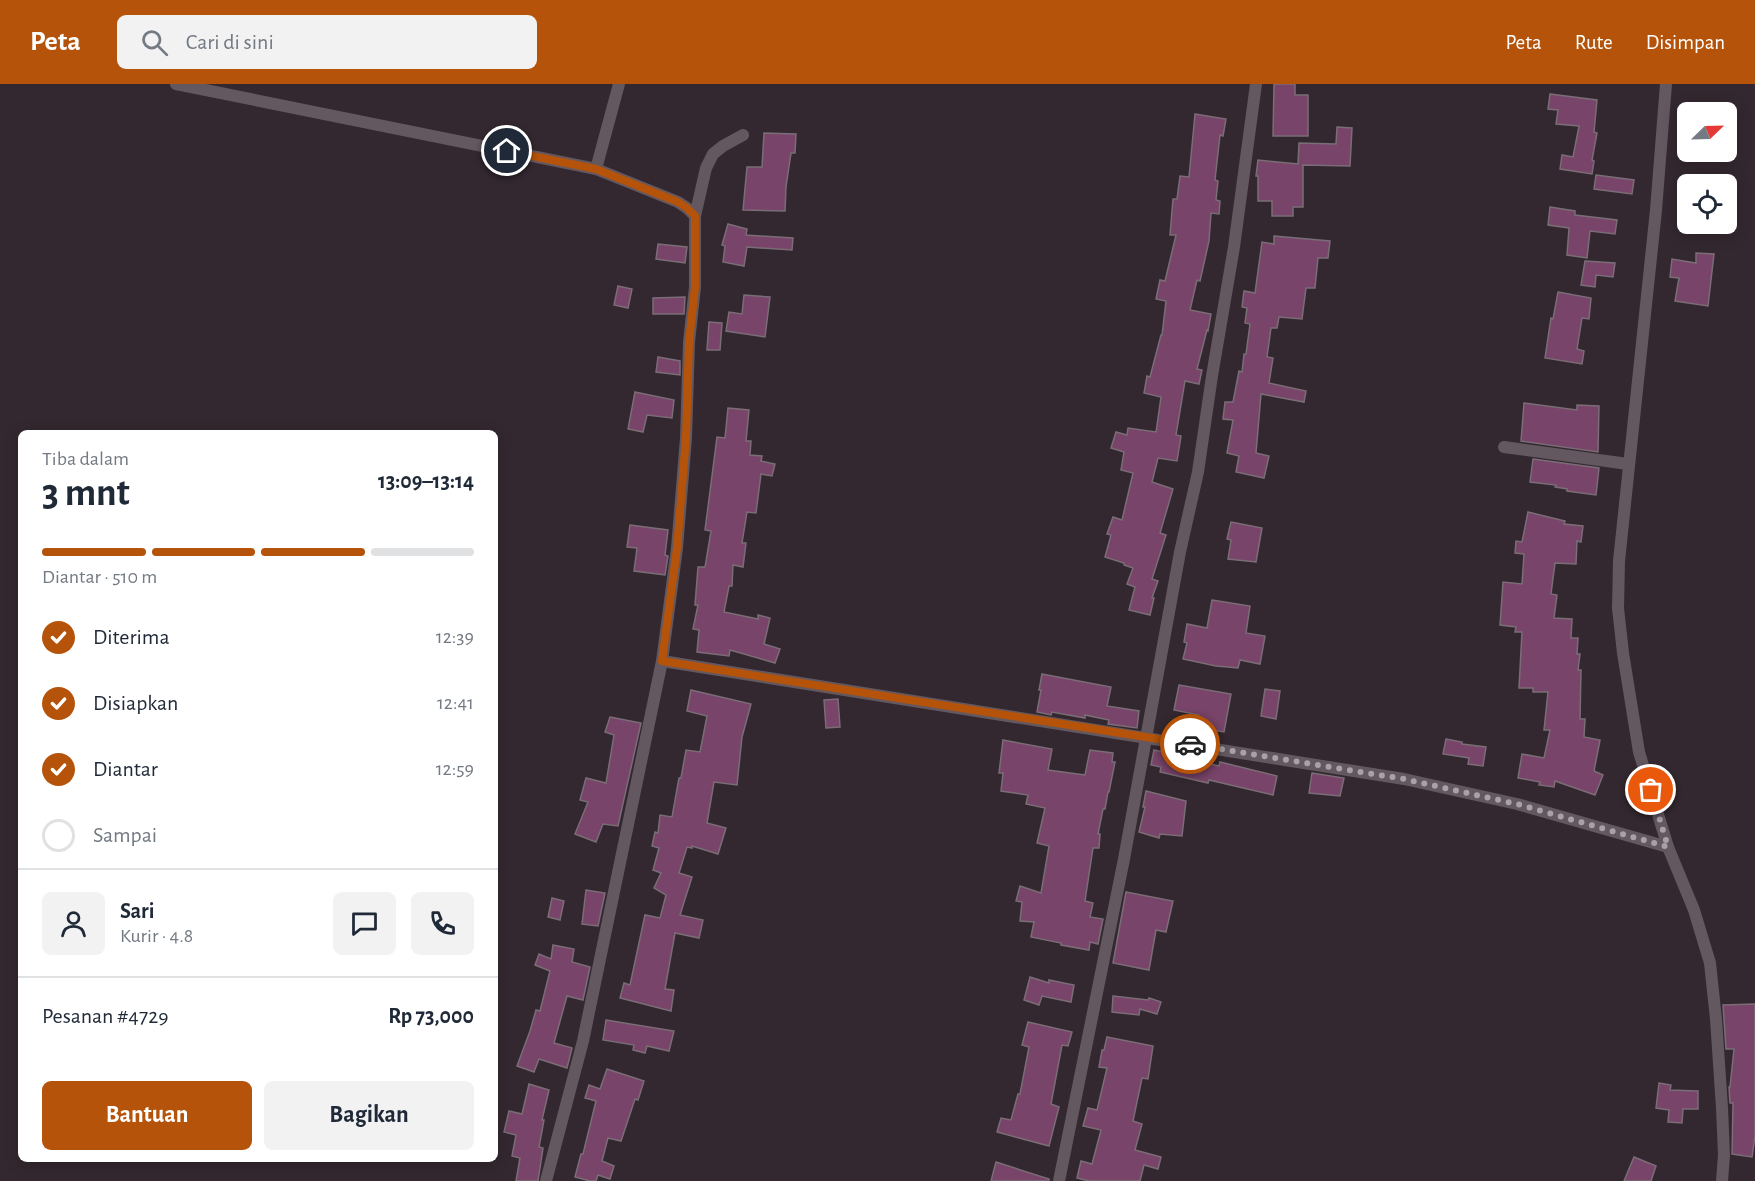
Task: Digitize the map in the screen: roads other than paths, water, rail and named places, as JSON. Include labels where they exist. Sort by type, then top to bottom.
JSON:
[{"type":"street","points":[[176,84],[596,169],[678,202],[695,216]]},
{"type":"street","points":[[596,169],[619,84]]},
{"type":"street","points":[[1059,1181],[1124,859],[1180,552],[1198,472],[1234,248],[1257,84]]},
{"type":"street","points":[[1666,84],[1656,210],[1618,561],[1618,609],[1639,752],[1668,847],[1694,910],[1710,963],[1722,1108],[1724,1155],[1722,1181]]},
{"type":"street","points":[[546,1181],[583,1041],[662,661],[677,548],[686,438],[689,342],[695,287],[695,216],[706,168],[713,154],[743,135]]},
{"type":"street","points":[[1504,447],[1628,464]]},
{"type":"street","points":[[662,661],[1404,779],[1517,804],[1668,847]]}]
